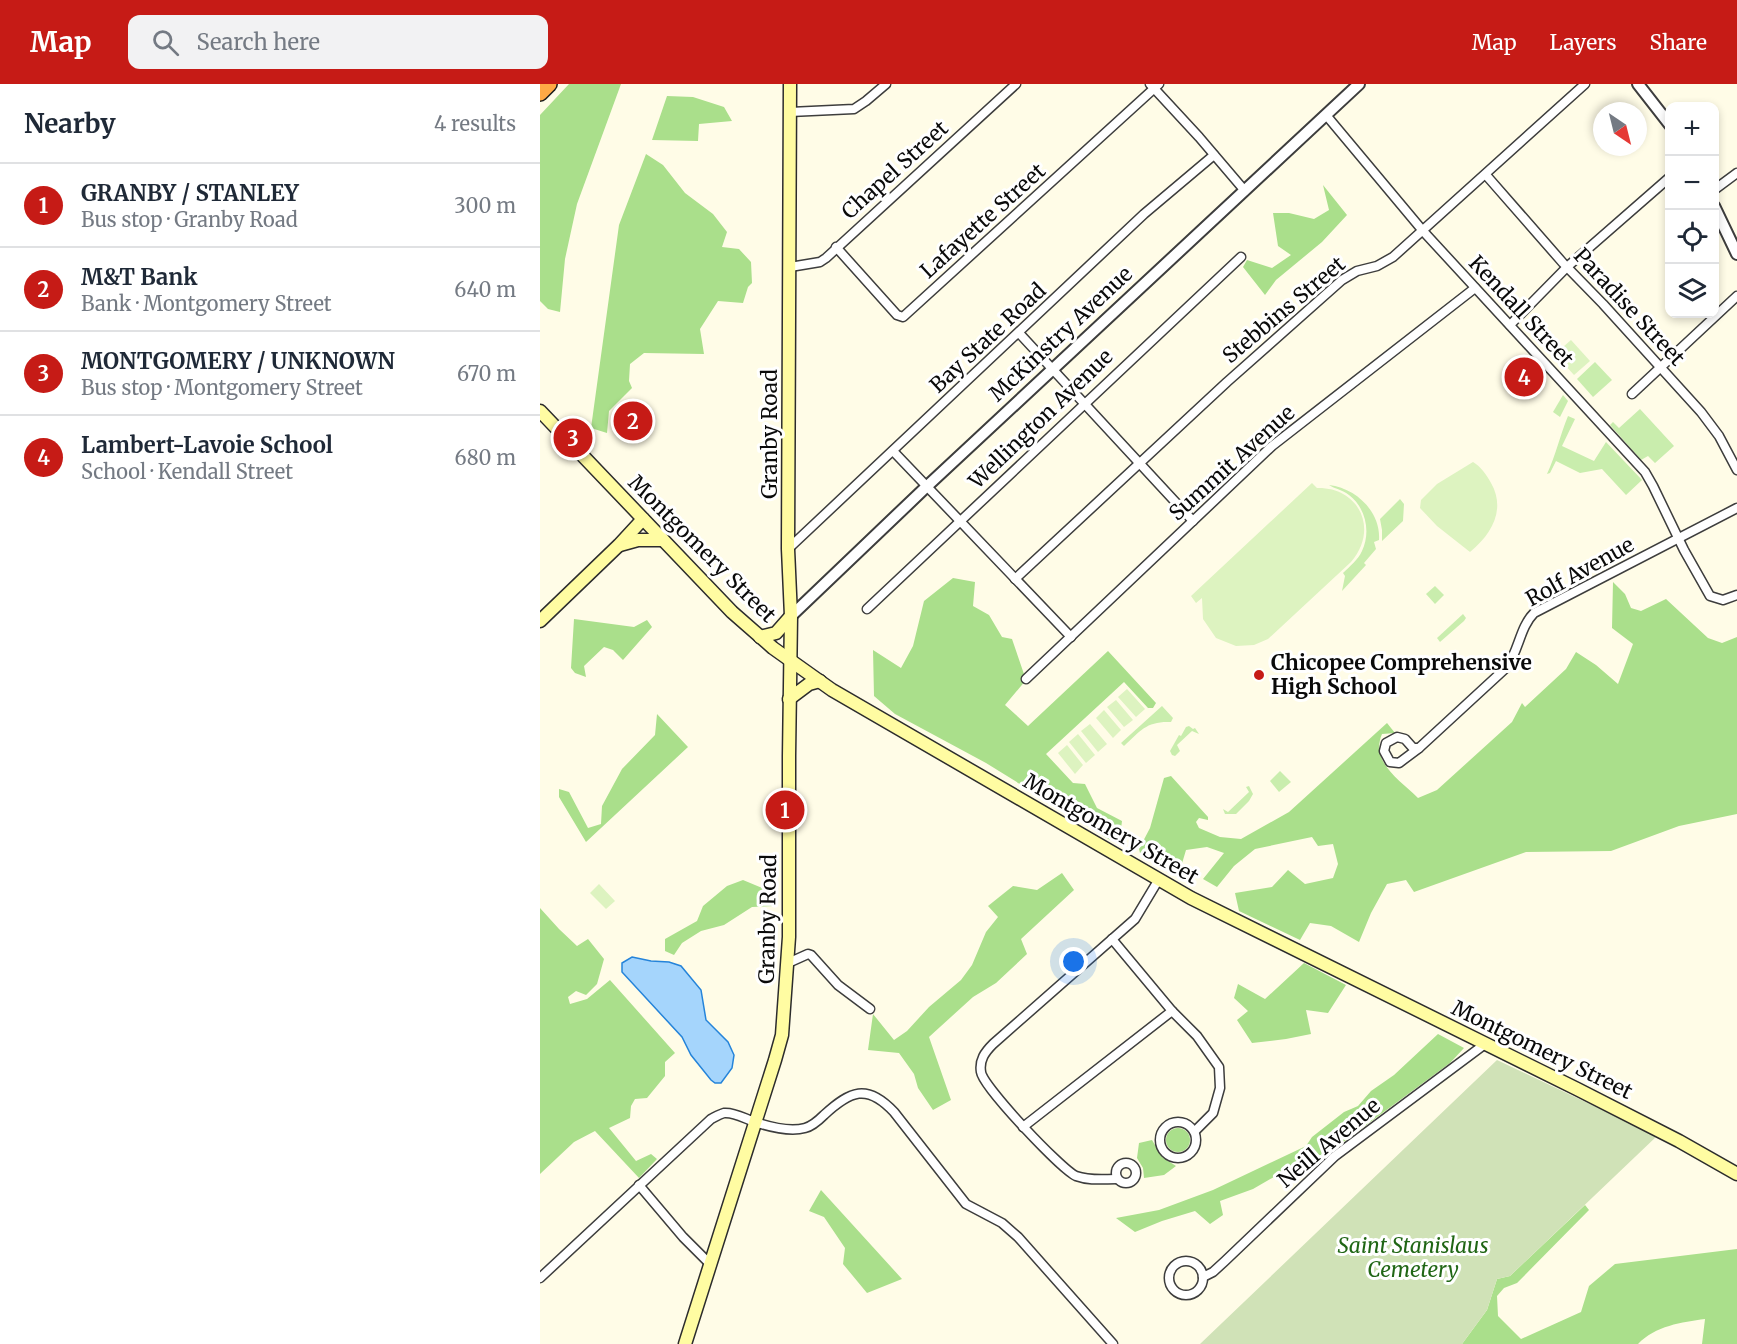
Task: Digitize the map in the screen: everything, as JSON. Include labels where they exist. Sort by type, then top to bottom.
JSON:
[{"type":"highway","points":[[540,93],[549,84]]},
{"type":"main road","name":"Granby Road","points":[[685,1344],[782,1035],[788,963],[791,616],[788,549],[790,84]]},
{"type":"main road","name":"Montgomery Street","points":[[540,411],[707,588],[760,637],[820,681],[1159,879],[1275,940],[1658,1130],[1737,1174]]},
{"type":"main road","points":[[540,621],[643,519]]},
{"type":"main road","points":[[540,610],[619,536],[643,519]]},
{"type":"main road","points":[[619,545],[638,540],[663,540]]},
{"type":"main road","points":[[760,637],[776,633],[791,616]]},
{"type":"main road","points":[[789,699],[808,684],[820,681]]},
{"type":"street","points":[[790,112],[854,109],[886,84]]},
{"type":"street","name":"Chapel Street","points":[[790,267],[820,262],[1016,84]]},
{"type":"street","name":"McKinstry Avenue","points":[[791,616],[927,485],[1359,84]]},
{"type":"street","name":"Stebbins Street","points":[[1015,579],[1140,462],[1342,280],[1361,269],[1377,266],[1390,260],[1585,84]]},
{"type":"street","points":[[1638,84],[1665,119]]},
{"type":"street","points":[[1154,86],[1245,191]]},
{"type":"street","name":"Lafayette Street","points":[[836,248],[897,315],[903,317],[1154,86]]},
{"type":"street","name":"Kendall Street","points":[[1326,115],[1423,231],[1649,477],[1678,539],[1710,596],[1723,600],[1737,595]]},
{"type":"street","name":"Bay State Road","points":[[788,549],[1144,214],[1214,154]]},
{"type":"street","points":[[1719,186],[1737,173]]},
{"type":"street","name":"Paradise Street","points":[[1486,175],[1712,425],[1737,470]]},
{"type":"street","points":[[1510,325],[1567,267],[1665,181]]},
{"type":"street","points":[[1716,210],[1737,254]]},
{"type":"street","name":"Wellington Avenue","points":[[867,609],[1241,257]]},
{"type":"street","name":"Summit Avenue","points":[[1026,679],[1272,446],[1475,288]]},
{"type":"street","points":[[1632,394],[1737,296]]},
{"type":"street","points":[[1019,333],[1193,521]]},
{"type":"street","points":[[893,451],[1071,636]]},
{"type":"street","name":"Rolf Avenue","points":[[1419,748],[1507,667],[1534,613],[1737,508]]},
{"type":"street","points":[[1117,1179],[1089,1180],[1073,1175],[1023,1127],[985,1083],[981,1070],[983,1056],[993,1044],[1138,916],[1159,879]]},
{"type":"street","points":[[1112,939],[1172,1011],[1197,1036],[1219,1067],[1220,1088],[1213,1113],[1195,1131]]},
{"type":"street","points":[[788,963],[811,955],[838,985],[870,1009]]},
{"type":"street","points":[[1023,1127],[1172,1011]]},
{"type":"street","name":"Neill Avenue","points":[[1203,1276],[1213,1272],[1225,1262],[1335,1156],[1485,1044]]},
{"type":"street","points":[[540,1278],[711,1119],[723,1113],[793,1130],[808,1128],[837,1102],[850,1095],[871,1094],[884,1101],[966,1204],[1002,1223],[1018,1237],[1113,1344]]},
{"type":"street","points":[[1186,1123],[1195,1131],[1194,1148],[1186,1156],[1180,1158],[1168,1155],[1160,1145],[1161,1133],[1169,1124],[1186,1123]]},
{"type":"street","points":[[639,1185],[683,1237],[710,1264]]},
{"type":"street","name":"Neill Avenue","points":[[1188,1261],[1198,1266],[1203,1276],[1200,1288],[1196,1292],[1185,1295],[1175,1292],[1168,1277],[1176,1264],[1188,1261]]},
{"type":"green space","points":[[569,84],[621,84],[577,204],[565,259],[560,312],[548,309],[540,301],[540,115]]},
{"type":"green space","points":[[667,96],[693,97],[724,107],[732,121],[699,124],[698,141],[652,140]]},
{"type":"green space","points":[[646,154],[663,165],[685,193],[713,214],[727,232],[722,247],[739,249],[751,262],[752,283],[748,287],[743,303],[718,301],[700,329],[704,354],[644,353],[630,364],[629,381],[632,388],[609,411],[607,433],[591,428],[619,225]]},
{"type":"green space","points":[[1323,185],[1347,215],[1322,242],[1276,280],[1265,295],[1243,267],[1247,260],[1272,268],[1291,255],[1278,246],[1273,213],[1289,213],[1314,219],[1329,210]]},
{"type":"green space","points":[[1571,340],[1590,361],[1574,375],[1555,354]]},
{"type":"green space","points":[[1595,362],[1612,380],[1593,397],[1577,379]]},
{"type":"green space","points":[[1563,395],[1568,401],[1560,417],[1553,412]]},
{"type":"green space","points":[[1640,409],[1674,446],[1655,463],[1648,456],[1641,460],[1610,425],[1613,422],[1619,428]]},
{"type":"green space","points":[[1568,416],[1575,419],[1562,446],[1594,461],[1606,442],[1642,480],[1626,495],[1602,469],[1580,473],[1556,461],[1550,473],[1547,474]]},
{"type":"green space","points":[[1473,462],[1481,468],[1489,480],[1495,493],[1497,512],[1485,537],[1470,552],[1437,526],[1420,508],[1421,500],[1437,484]]},
{"type":"green space","points":[[1312,483],[1317,488],[1332,490],[1344,495],[1354,503],[1361,513],[1364,524],[1364,537],[1359,550],[1351,562],[1268,639],[1254,645],[1236,646],[1216,638],[1203,619],[1202,598],[1196,603],[1191,596]]},
{"type":"green space","points":[[1329,485],[1348,491],[1365,503],[1376,520],[1379,530],[1379,540],[1374,542],[1376,549],[1364,563],[1366,565],[1342,591],[1345,576],[1343,573],[1360,554],[1365,544],[1366,528],[1363,513],[1355,500],[1347,493]]},
{"type":"green space","points":[[1400,499],[1404,504],[1403,521],[1382,541],[1380,519]]},
{"type":"green space","points":[[953,578],[975,582],[973,606],[989,615],[1002,637],[1012,639],[1026,680],[1005,705],[1028,726],[1108,651],[1156,703],[1153,708],[1148,708],[1124,682],[1046,754],[1073,783],[1085,784],[1097,808],[1122,821],[1119,832],[1110,840],[986,763],[895,714],[874,696],[873,650],[901,668],[913,646],[924,601]]},
{"type":"green space","points":[[1613,582],[1625,594],[1631,608],[1641,611],[1666,599],[1708,638],[1722,643],[1737,637],[1737,814],[1679,826],[1611,851],[1526,852],[1414,892],[1406,880],[1387,884],[1371,913],[1359,942],[1331,926],[1310,923],[1300,940],[1239,911],[1235,893],[1272,887],[1288,870],[1305,884],[1333,878],[1338,864],[1333,844],[1318,846],[1312,837],[1255,849],[1234,866],[1217,887],[1203,879],[1224,853],[1207,847],[1186,850],[1178,877],[1140,853],[1139,849],[1150,828],[1164,778],[1171,776],[1208,817],[1208,820],[1199,818],[1196,822],[1199,828],[1220,837],[1241,839],[1289,812],[1387,723],[1395,733],[1382,734],[1379,744],[1383,762],[1418,798],[1437,790],[1512,722],[1522,703],[1525,707],[1566,669],[1576,652],[1618,684],[1633,644],[1612,628]]},
{"type":"green space","points":[[1435,586],[1444,595],[1435,604],[1426,594]]},
{"type":"green space","points":[[1463,614],[1466,618],[1464,621],[1440,642],[1437,638]]},
{"type":"green space","points":[[574,619],[634,627],[647,620],[652,627],[623,660],[613,650],[604,647],[584,666],[586,677],[575,673],[571,668]]},
{"type":"green space","points":[[1127,689],[1145,709],[1136,717],[1118,697]]},
{"type":"green space","points":[[1116,700],[1133,720],[1124,727],[1107,707]]},
{"type":"green space","points":[[1162,706],[1173,718],[1171,722],[1150,725],[1124,746],[1121,743]]},
{"type":"green space","points":[[1104,710],[1121,730],[1113,738],[1096,718]]},
{"type":"green space","points":[[657,714],[688,747],[586,842],[559,797],[559,789],[569,792],[588,828],[601,824],[602,806],[622,769],[655,735]]},
{"type":"green space","points":[[1090,724],[1107,744],[1098,752],[1081,731]]},
{"type":"green space","points":[[1189,726],[1195,728],[1199,734],[1192,731],[1177,745],[1180,751],[1175,756],[1172,755],[1170,751],[1179,735],[1181,736]]},
{"type":"green space","points":[[1078,734],[1095,755],[1086,763],[1069,742]]},
{"type":"green space","points":[[1067,745],[1083,765],[1075,774],[1058,753]]},
{"type":"green space","points":[[1280,771],[1291,782],[1279,792],[1270,781]]},
{"type":"green space","points":[[1249,786],[1253,794],[1249,801],[1236,814],[1225,814],[1223,809],[1228,812],[1249,792],[1246,787]]},
{"type":"green space","points":[[1062,873],[1074,890],[1021,939],[1027,954],[996,983],[973,997],[929,1037],[951,1100],[933,1110],[918,1088],[914,1074],[899,1053],[868,1050],[873,1014],[894,1040],[907,1031],[929,1007],[961,980],[972,965],[986,932],[998,917],[988,906],[1013,886],[1037,890]]},
{"type":"green space","points":[[743,880],[777,894],[774,906],[752,907],[724,925],[701,931],[682,943],[674,955],[665,951],[665,939],[697,921],[703,906],[727,886]]},
{"type":"green space","points":[[599,884],[615,901],[606,909],[590,893]]},
{"type":"green space","points":[[540,908],[577,946],[588,939],[604,959],[597,984],[586,995],[576,991],[568,997],[570,1004],[587,999],[610,980],[675,1053],[665,1062],[665,1076],[647,1098],[635,1099],[631,1106],[630,1118],[609,1128],[636,1161],[651,1154],[657,1159],[639,1178],[595,1131],[574,1142],[540,1174]]},
{"type":"green space","points":[[1304,963],[1346,985],[1328,1013],[1306,1010],[1311,1034],[1252,1043],[1237,1020],[1248,1011],[1234,998],[1238,984],[1265,999]]},
{"type":"green space","points":[[1438,1034],[1464,1048],[1450,1063],[1310,1168],[1279,1174],[1253,1189],[1220,1201],[1223,1215],[1210,1224],[1195,1211],[1135,1232],[1116,1218],[1159,1210],[1213,1190],[1306,1146],[1312,1137],[1344,1112],[1358,1106],[1371,1091],[1394,1075]]},
{"type":"green space","name":"Saint Stanislaus Cemetery","points":[[1497,1060],[1657,1136],[1510,1276],[1497,1279],[1487,1310],[1462,1344],[1200,1344]]},
{"type":"green space","points":[[1178,1128],[1187,1131],[1190,1140],[1187,1149],[1178,1152],[1169,1149],[1166,1140],[1169,1131]]},
{"type":"green space","points":[[1152,1140],[1162,1157],[1176,1166],[1164,1175],[1144,1178],[1143,1168],[1137,1158],[1139,1143]]},
{"type":"green space","points":[[821,1190],[902,1279],[867,1293],[843,1264],[845,1248],[824,1217],[809,1211]]},
{"type":"green space","points":[[1585,1205],[1589,1210],[1517,1283],[1504,1288],[1497,1296],[1498,1316],[1521,1339],[1581,1312],[1589,1286],[1615,1264],[1737,1249],[1737,1344],[1702,1344],[1705,1319],[1678,1323],[1661,1329],[1638,1344],[1462,1344],[1487,1310],[1497,1279],[1510,1276]]},
{"type":"water","points":[[632,957],[681,966],[701,990],[706,1020],[728,1042],[734,1055],[732,1068],[721,1083],[711,1080],[691,1055],[682,1037],[622,972],[622,963]]},
{"type":"place","name":"Lambert-Lavoie School","points":[[1524,377]]},
{"type":"place","name":"M&T Bank","points":[[633,421]]},
{"type":"place","name":"MONTGOMERY / UNKNOWN","points":[[573,438]]},
{"type":"place","name":"Chicopee Comprehensive High School","points":[[1259,675]]},
{"type":"place","name":"GRANBY / STANLEY","points":[[785,810]]}]
